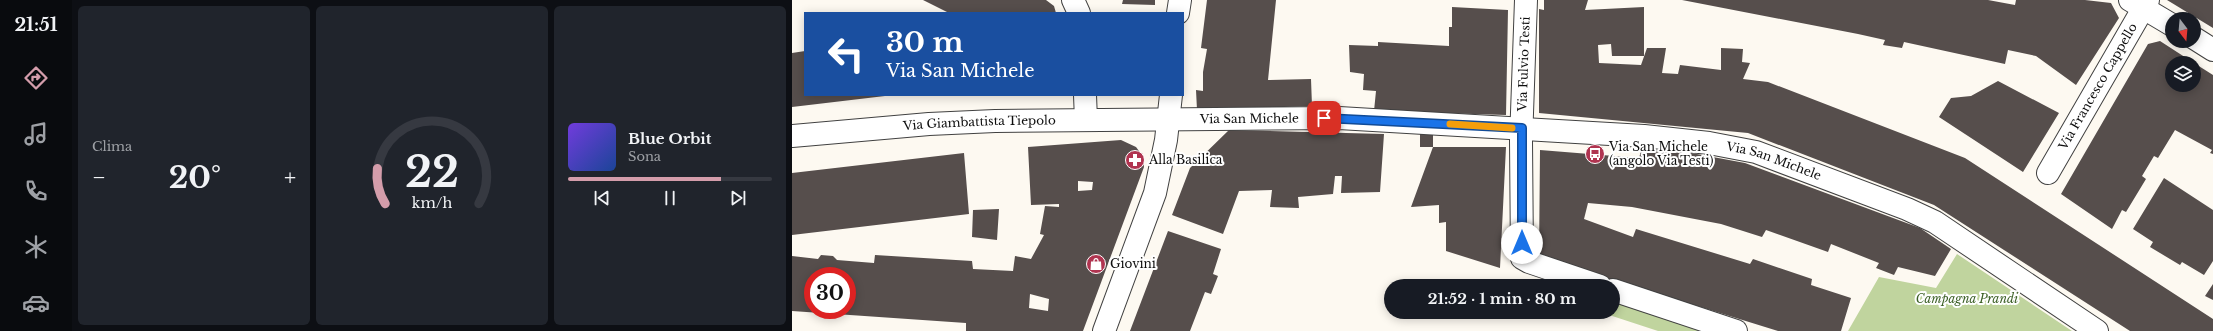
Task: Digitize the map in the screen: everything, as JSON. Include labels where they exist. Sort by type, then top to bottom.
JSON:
[{"type":"street","points":[[1073,0],[1079,12]]},
{"type":"street","points":[[1178,12],[1180,0]]},
{"type":"street","name":"Via Fulvio Testi","points":[[1526,0],[1522,128],[1522,258],[1529,262],[1579,279]]},
{"type":"street","points":[[2141,3],[2165,20]]},
{"type":"street","name":"Via Francesco Cappello","points":[[2048,172],[2141,3]]},
{"type":"street","points":[[2201,42],[2213,50]]},
{"type":"street","points":[[1085,96],[1086,120]]},
{"type":"street","points":[[1104,331],[1155,193],[1163,158],[1171,96]]},
{"type":"street","name":"Via San Michele","points":[[1168,120],[1339,118],[1644,136],[1709,143],[1756,152],[1907,209],[1935,222],[2097,331]]},
{"type":"street","name":"Via Giambattista Tiepolo","points":[[792,136],[928,124],[1086,120],[1168,120]]},
{"type":"street","points":[[1620,292],[1736,331]]},
{"type":"green space","name":"Campagna Prandi","points":[[1957,254],[2072,331],[1848,331],[1879,277],[1936,288]]},
{"type":"green space","points":[[1620,301],[1714,331],[1658,331],[1620,319]]},
{"type":"building","points":[[923,0],[1046,0],[1054,6],[1056,12],[947,12]]},
{"type":"building","points":[[1123,0],[1155,0],[1155,5],[1122,4]]},
{"type":"building","points":[[1207,0],[1276,0],[1268,80],[1311,79],[1312,106],[1197,110],[1196,90],[1203,91],[1203,72],[1207,49],[1201,48]]},
{"type":"building","points":[[1544,0],[1588,0],[1585,10],[1644,7],[1644,56],[1612,56],[1611,44],[1598,45],[1599,63],[1641,65],[1647,48],[1666,48],[1662,73],[1678,74],[1680,65],[1721,70],[1721,48],[1743,49],[1742,62],[1750,63],[1743,79],[1768,82],[1965,158],[2213,319],[2213,331],[2130,331],[1934,205],[1748,133],[1539,113],[1539,9],[1544,10]]},
{"type":"building","points":[[1682,0],[1988,0],[2015,5],[2016,0],[2085,0],[2111,3],[2119,18],[2076,85],[2036,56],[2008,50],[2005,64],[1904,42],[1902,48],[1883,45],[1885,40]]},
{"type":"building","points":[[2167,0],[2213,0],[2213,28],[2201,21],[2201,12],[2187,12]]},
{"type":"building","points":[[1452,7],[1508,10],[1506,115],[1374,111],[1376,91],[1363,90],[1364,74],[1350,72],[1349,45],[1378,46],[1378,42],[1449,46],[1449,27],[1452,27]]},
{"type":"building","points":[[2160,41],[2165,44],[2165,48],[2171,48],[2183,56],[2165,56],[2165,92],[2201,92],[2201,67],[2213,75],[2213,154],[2210,153],[2212,150],[2175,130],[2158,158],[2154,156],[2142,176],[2146,179],[2126,212],[2122,210],[2112,229],[2061,194],[2148,44]]},
{"type":"building","points":[[804,51],[804,96],[885,96],[792,107],[792,53]]},
{"type":"building","points":[[1998,81],[2059,113],[2023,172],[1939,117],[1951,98],[1971,96]]},
{"type":"building","points":[[1229,130],[1384,134],[1380,192],[1341,193],[1342,176],[1335,176],[1333,194],[1298,197],[1299,208],[1270,207],[1272,190],[1239,191],[1223,234],[1172,215],[1190,168]]},
{"type":"building","points":[[1420,133],[1433,134],[1433,147],[1420,147]]},
{"type":"building","points":[[1121,140],[1136,147],[1142,155],[1144,167],[1083,331],[966,331],[966,323],[856,315],[856,267],[804,267],[804,312],[792,311],[792,256],[818,259],[821,255],[833,256],[837,260],[874,263],[875,255],[972,261],[973,269],[1013,271],[1015,256],[1031,259],[1044,235],[1040,234],[1045,206],[1059,207],[1059,204],[1031,205],[1028,147]],"holes":[[[1078,181],[1093,182],[1092,190],[1078,191]],[[1030,294],[1049,299],[1048,311],[1029,308]]]},
{"type":"building","points":[[1643,144],[1745,163],[1920,228],[1951,249],[1935,276],[1898,267],[1894,275],[1876,268],[1879,263],[1831,244],[1828,252],[1766,230],[1762,237],[1721,224],[1632,207],[1588,203],[1584,219],[1633,237],[1636,229],[1750,264],[1753,259],[1812,279],[1811,285],[1851,298],[1841,331],[1778,331],[1691,304],[1689,310],[1620,282],[1620,279],[1609,279],[1539,258],[1540,150],[1639,158]]},
{"type":"building","points":[[1433,147],[1506,147],[1500,268],[1446,251],[1446,222],[1439,223],[1439,205],[1411,207]]},
{"type":"building","points":[[964,153],[969,214],[792,235],[792,173]]},
{"type":"building","points":[[2164,178],[2213,210],[2213,261],[2204,275],[2182,262],[2180,265],[2150,247],[2153,242],[2133,229]]},
{"type":"building","points":[[999,209],[997,240],[972,237],[973,210]]},
{"type":"building","points":[[1168,231],[1221,249],[1213,274],[1218,276],[1211,294],[1205,292],[1190,331],[1130,331]]},
{"type":"building","points":[[2213,284],[2213,300],[2205,296]]},
{"type":"slow traffic","points":[[1450,124],[1512,128]]},
{"type":"place","name":"Via San Michele (angolo Via Testi)","points":[[1595,154]]},
{"type":"place","name":"Alla Basilica","points":[[1135,160]]},
{"type":"place","name":"Giovini","points":[[1096,264]]},
{"type":"route","points":[[1324,118],[1522,128],[1522,243]]}]
